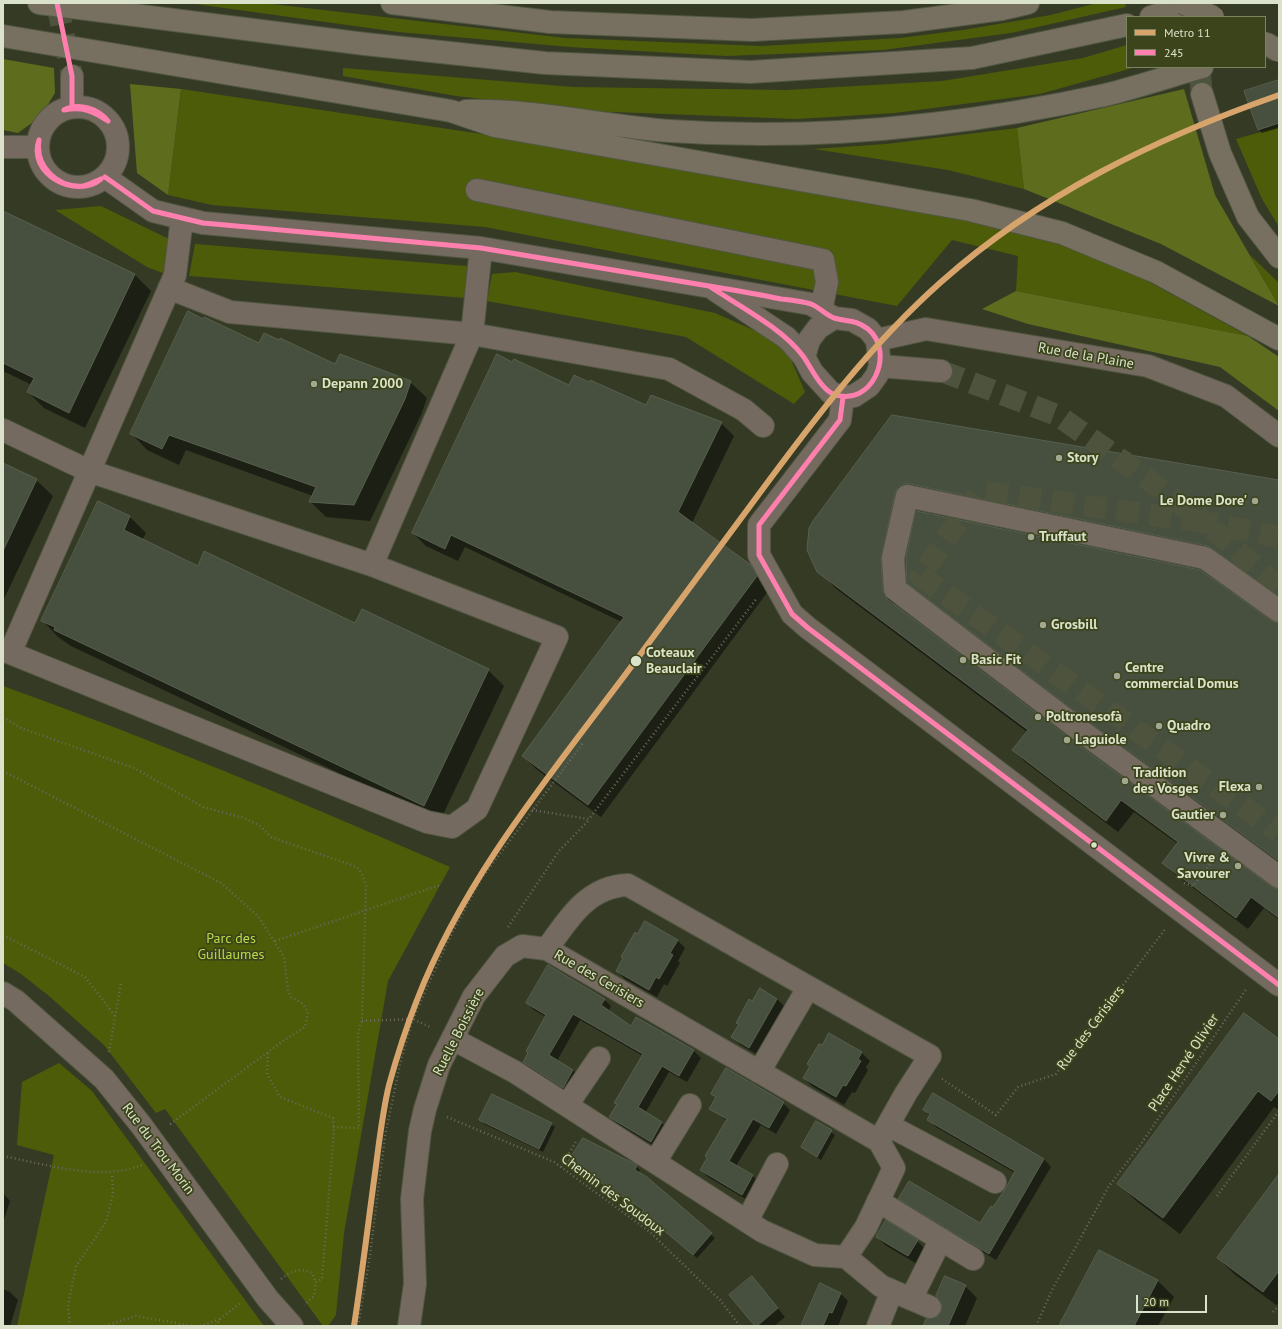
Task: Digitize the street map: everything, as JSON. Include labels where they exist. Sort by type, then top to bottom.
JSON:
[{"type":"highway","points":[[39,3],[365,44],[545,63],[750,72],[972,58],[1126,25]]},
{"type":"highway","points":[[392,3],[550,22],[752,30],[904,22],[1002,9],[1028,3]]},
{"type":"highway","points":[[1183,3],[1211,16]]},
{"type":"highway","points":[[1153,16],[1193,3]]},
{"type":"highway","points":[[3,36],[451,111],[495,126],[970,210],[1062,233],[1156,272],[1279,339]]},
{"type":"highway","points":[[1266,44],[1279,51]]},
{"type":"highway","points":[[1266,49],[1279,45]]},
{"type":"highway","points":[[451,111],[497,110],[670,131],[775,134],[884,130],[1004,115],[1107,94],[1198,68]]},
{"type":"highway","points":[[1202,94],[1220,152],[1248,217],[1279,257]]},
{"type":"street","points":[[72,76],[72,106]]},
{"type":"street","points":[[72,106],[95,110],[105,116],[115,130],[119,147],[117,158],[112,169],[105,177],[95,184],[84,187],[72,187],[61,184],[51,178],[44,169],[39,158],[37,147],[39,135],[48,120],[61,110],[72,106]]},
{"type":"street","points":[[3,147],[37,147]]},
{"type":"street","points":[[105,177],[153,211],[203,223],[481,248],[709,286],[811,304],[827,314],[852,320],[868,329],[878,340],[880,366],[877,375],[869,386],[854,396],[843,398],[832,393],[812,372],[804,357],[787,338],[709,286]]},
{"type":"street","points":[[477,190],[823,260],[827,282],[827,314],[809,340],[804,357]]},
{"type":"street","points":[[3,430],[89,471],[372,564],[556,637],[477,809],[452,827],[427,822],[6,652],[89,471],[175,275],[182,218]]},
{"type":"street","points":[[372,564],[472,334],[481,248]]},
{"type":"street","points":[[169,288],[230,312],[472,334],[669,369],[744,410],[763,426]]},
{"type":"street","name":"Rue de la Plaine","points":[[878,340],[926,329],[1148,366],[1226,396],[1279,436]]},
{"type":"street","points":[[880,366],[941,371]]},
{"type":"street","points":[[843,398],[840,420],[759,526],[759,555],[792,614],[808,628],[1181,909],[1279,985]]},
{"type":"street","points":[[1279,611],[1205,558],[907,496],[893,558],[895,589],[1081,731],[1279,877]]},
{"type":"street","name":"Rue des Cerisiers","points":[[884,1133],[906,1092],[930,1056],[628,885],[619,885],[597,892],[572,912],[547,949],[759,1072],[884,1133],[995,1182]]},
{"type":"street","name":"Ruelle Boissière","points":[[409,1326],[415,1284],[412,1199],[420,1131],[425,1108],[439,1065],[474,996],[505,956],[522,946],[547,949]]},
{"type":"street","points":[[759,1072],[808,988]]},
{"type":"street","name":"Rue du Trou Morin","points":[[3,993],[28,1011],[104,1079],[164,1156],[296,1317]]},
{"type":"street","points":[[453,1039],[515,1072],[762,1231],[815,1256],[846,1257],[880,1286],[911,1299]]},
{"type":"street","points":[[567,1105],[599,1058]]},
{"type":"street","points":[[655,1162],[690,1105]]},
{"type":"street","points":[[846,1257],[866,1227],[894,1168],[884,1133]]},
{"type":"street","points":[[747,1221],[777,1164]]},
{"type":"street","points":[[878,1201],[973,1259]]},
{"type":"street","points":[[878,1326],[911,1299],[941,1239]]},
{"type":"path","points":[[504,933],[559,851],[589,819],[772,579]]},
{"type":"path","points":[[3,717],[21,728],[134,768],[202,807],[244,818],[260,826],[271,836],[357,866],[364,876],[366,886],[362,1021],[358,1032],[358,1128],[333,1127]]},
{"type":"path","points":[[358,1326],[370,1254],[385,1136],[400,1064],[413,1019],[448,941],[481,879],[583,743]]},
{"type":"path","points":[[3,771],[221,883],[258,916],[275,941],[284,957],[288,991],[291,997],[303,1004],[308,1012],[305,1027],[268,1052],[150,1138]]},
{"type":"path","points":[[532,810],[589,819]]},
{"type":"path","points":[[1154,889],[1164,875],[1193,886],[1220,853]]},
{"type":"path","points":[[275,941],[366,912],[440,886]]},
{"type":"path","name":"Rue des Cerisiers","points":[[920,1072],[942,1080],[996,1115],[1018,1087],[1056,1074],[1181,909]]},
{"type":"path","points":[[3,935],[85,977],[115,1016]]},
{"type":"path","name":"Place Hervé Olivier","points":[[1036,1326],[1052,1290],[1109,1186],[1125,1166],[1260,970]]},
{"type":"path","points":[[104,1079],[121,983]]},
{"type":"path","points":[[362,1021],[413,1019]]},
{"type":"path","points":[[268,1052],[267,1074],[280,1097],[333,1118],[322,1279],[316,1282]]},
{"type":"path","name":"Chemin des Soudoux","points":[[425,1108],[554,1162],[650,1232],[720,1300],[740,1326]]},
{"type":"path","points":[[1217,1196],[1279,1111]]},
{"type":"path","points":[[561,1167],[590,1120]]},
{"type":"path","points":[[3,1156],[67,1168],[112,1173],[132,1169],[164,1156]]},
{"type":"path","points":[[70,1326],[68,1305],[76,1266],[106,1222],[113,1194],[112,1173]]},
{"type":"path","points":[[200,1326],[220,1319],[270,1284],[292,1271],[304,1270],[312,1273],[316,1282],[314,1296],[296,1317]]},
{"type":"path","points":[[1273,1312],[1279,1304]]},
{"type":"path","points":[[104,1326],[136,1316],[193,1326]]},
{"type":"path","points":[[216,1326],[220,1319]]},
{"type":"green space","points":[[188,3],[263,3],[565,38],[761,46],[900,38],[963,30],[1051,15],[1097,3],[1125,3],[1126,7],[1011,33],[883,50],[726,56],[570,47],[398,32]]},
{"type":"green space","points":[[1126,45],[1126,68],[1132,68],[1040,94],[895,113],[797,119],[588,111],[456,96],[343,76],[343,68],[573,87],[786,90],[942,81],[1083,58]]},
{"type":"green space","points":[[3,59],[54,68],[55,93],[41,116],[18,133],[3,130]]},
{"type":"green space","points":[[130,84],[181,89],[168,195],[137,173]]},
{"type":"green space","points":[[181,89],[475,133],[987,220],[1118,265],[1248,336],[1016,291],[1018,256],[952,240],[897,306],[485,227],[212,205],[168,195]]},
{"type":"green space","points":[[1184,89],[1215,195],[1279,306],[1161,244],[1024,189],[1017,128]]},
{"type":"green space","points":[[1279,127],[1279,227],[1262,199],[1236,139]]},
{"type":"green space","points":[[1017,128],[1024,189],[948,170],[814,149],[886,144]]},
{"type":"green space","points":[[101,206],[171,240],[168,275],[147,267],[55,210]]},
{"type":"green space","points":[[195,244],[467,266],[466,298],[189,276]]},
{"type":"green space","points":[[1250,255],[1279,283],[1279,306]]},
{"type":"green space","points":[[515,272],[715,313],[767,336],[789,355],[805,392],[794,404],[686,337],[487,301],[492,274]]},
{"type":"green space","points":[[1016,291],[1248,336],[1279,357],[1279,411],[1220,367],[1028,324],[982,309]]},
{"type":"green space","name":"Parc des Guillaumes","points":[[3,686],[172,750],[340,819],[450,867],[388,981],[344,1233],[336,1315],[328,1326],[323,1326],[165,1109],[156,1113],[104,1045],[49,996],[21,974],[3,963]]},
{"type":"green space","points":[[59,1063],[92,1091],[264,1326],[17,1326],[54,1155],[17,1145],[22,1082]]},
{"type":"building","points":[[1279,80],[1279,123],[1258,130],[1244,91]]},
{"type":"building","points":[[3,211],[135,274],[69,413],[27,392],[34,378],[3,363]]},
{"type":"building","points":[[188,311],[259,343],[264,333],[279,340],[280,338],[335,364],[340,354],[411,381],[405,399],[354,505],[309,502],[316,487],[169,435],[162,449],[130,434]]},
{"type":"building","points":[[497,354],[512,362],[514,359],[569,385],[574,375],[589,382],[590,380],[646,405],[651,395],[722,422],[678,512],[751,565],[757,576],[588,805],[522,756],[624,617],[451,535],[445,549],[412,533]]},
{"type":"building","points":[[892,415],[1279,480],[1279,596],[1208,546],[910,484],[903,484],[898,487],[895,493],[881,559],[883,590],[887,599],[1073,741],[1272,887],[1279,889],[1279,918],[1251,897],[1236,918],[1162,863],[1178,842],[1121,800],[1106,821],[1012,750],[1028,730],[817,572],[807,550],[809,528]]},
{"type":"building","points":[[3,463],[37,479],[3,551]]},
{"type":"building","points":[[98,501],[130,516],[124,530],[198,566],[204,551],[355,623],[362,609],[489,669],[424,806],[54,630],[55,627],[41,621]]},
{"type":"building","points":[[916,511],[1200,570],[1272,621],[1279,623],[1279,861],[1088,721],[907,583],[906,559]]},
{"type":"building","points":[[645,921],[678,940],[670,953],[673,955],[659,979],[656,977],[649,990],[616,971],[623,958],[621,957],[635,932],[637,934]]},
{"type":"building","points":[[548,965],[605,999],[601,1005],[631,1026],[636,1017],[694,1050],[679,1076],[662,1066],[638,1107],[662,1122],[651,1142],[609,1117],[617,1104],[614,1103],[643,1054],[573,1014],[549,1055],[573,1070],[563,1088],[523,1062],[528,1053],[526,1051],[546,1015],[526,1003]]},
{"type":"building","points":[[760,988],[777,999],[749,1048],[731,1037],[739,1024],[736,1023],[749,999],[752,1001]]},
{"type":"building","points":[[1244,1013],[1279,1039],[1279,1091],[1271,1101],[1258,1091],[1163,1218],[1117,1184]]},
{"type":"building","points":[[829,1033],[862,1052],[858,1059],[861,1061],[846,1086],[843,1085],[836,1097],[803,1078],[810,1066],[807,1064],[819,1044],[822,1045]]},
{"type":"building","points":[[726,1068],[784,1102],[769,1128],[753,1119],[729,1161],[753,1175],[742,1195],[700,1170],[707,1158],[705,1156],[727,1119],[709,1109],[716,1097],[711,1094]]},
{"type":"building","points":[[933,1093],[1044,1159],[989,1254],[898,1199],[909,1181],[980,1223],[991,1206],[993,1207],[1006,1188],[1015,1171],[927,1120],[930,1114],[923,1110]]},
{"type":"building","points":[[492,1094],[552,1123],[539,1149],[479,1120]]},
{"type":"building","points":[[816,1121],[832,1130],[817,1157],[801,1147]]},
{"type":"building","points":[[583,1138],[637,1165],[635,1170],[647,1177],[712,1233],[693,1255],[642,1212],[644,1210],[568,1162]]},
{"type":"building","points":[[1279,1174],[1279,1271],[1263,1292],[1217,1258]]},
{"type":"building","points":[[886,1220],[918,1240],[908,1256],[876,1237]]},
{"type":"building","points":[[1099,1250],[1158,1280],[1134,1326],[1059,1326]]},
{"type":"building","points":[[752,1276],[778,1308],[757,1326],[755,1326],[729,1295]]},
{"type":"building","points":[[945,1276],[966,1285],[948,1326],[923,1326],[926,1319],[937,1317],[941,1312],[942,1305],[936,1296]]},
{"type":"building","points":[[820,1283],[841,1293],[832,1313],[829,1312],[823,1326],[801,1326]]},
{"type":"tunnel","points":[[57,3],[72,76]]},
{"type":"tunnel","points":[[1199,68],[1202,94]]},
{"type":"tunnel","points":[[941,371],[1057,415],[1137,471],[1204,522],[1279,537]]},
{"type":"tunnel","points":[[1279,587],[1204,522],[980,491],[920,576],[1279,832]]},
{"type":"metro line","name":"11","points":[[354,1326],[381,1129],[389,1085],[409,1021],[437,954],[485,868],[512,827],[777,469],[843,385],[890,332],[941,282],[979,251],[1018,222],[1101,172],[1188,130],[1279,95]]},
{"type":"transit line","name":"245","points":[[57,3],[72,76],[72,107]]},
{"type":"transit line","name":"245","points":[[64,110],[76,107],[88,108],[99,113],[108,121]]},
{"type":"transit line","name":"245","points":[[64,110],[87,110],[108,121]]},
{"type":"transit line","name":"245","points":[[39,140],[39,150],[44,167],[57,179],[73,186],[88,185],[101,179]]},
{"type":"transit line","name":"245","points":[[39,140],[37,152],[40,163],[47,173],[56,180],[67,185],[79,187],[91,185],[101,179]]},
{"type":"transit line","name":"245","points":[[105,177],[153,211],[203,223],[481,248]]},
{"type":"transit line","name":"245","points":[[481,248],[709,286]]},
{"type":"transit line","name":"245","points":[[481,248],[709,286]]},
{"type":"transit line","name":"245","points":[[709,286],[807,303],[814,305],[834,318],[855,322],[863,326],[868,329],[876,339],[880,351],[880,364],[876,376],[869,386],[859,393],[847,396],[833,394],[824,387],[803,356],[784,336],[709,286]]},
{"type":"transit line","name":"245","points":[[843,397],[840,420],[759,525],[759,555],[792,614],[808,628],[1279,985]]},
{"type":"place","name":"Depann 2000","points":[[314,384]]},
{"type":"place","name":"Story","points":[[1059,458]]},
{"type":"place","name":"Le Dome Dore'","points":[[1255,501]]},
{"type":"place","name":"Truffaut","points":[[1031,537]]},
{"type":"place","name":"Grosbill","points":[[1043,625]]},
{"type":"place","name":"Basic Fit","points":[[963,660]]},
{"type":"place","name":"Coteaux Beauclair","points":[[636,661]]},
{"type":"place","name":"Centre commercial Domus","points":[[1117,676]]},
{"type":"place","name":"Poltronesofà","points":[[1038,717]]},
{"type":"place","name":"Quadro","points":[[1159,726]]},
{"type":"place","name":"Laguiole","points":[[1067,740]]},
{"type":"place","name":"Tradition des Vosges","points":[[1125,781]]},
{"type":"place","name":"Flexa","points":[[1259,787]]},
{"type":"place","name":"Gautier","points":[[1223,815]]},
{"type":"place","name":"Vivre & Savourer","points":[[1238,866]]}]
